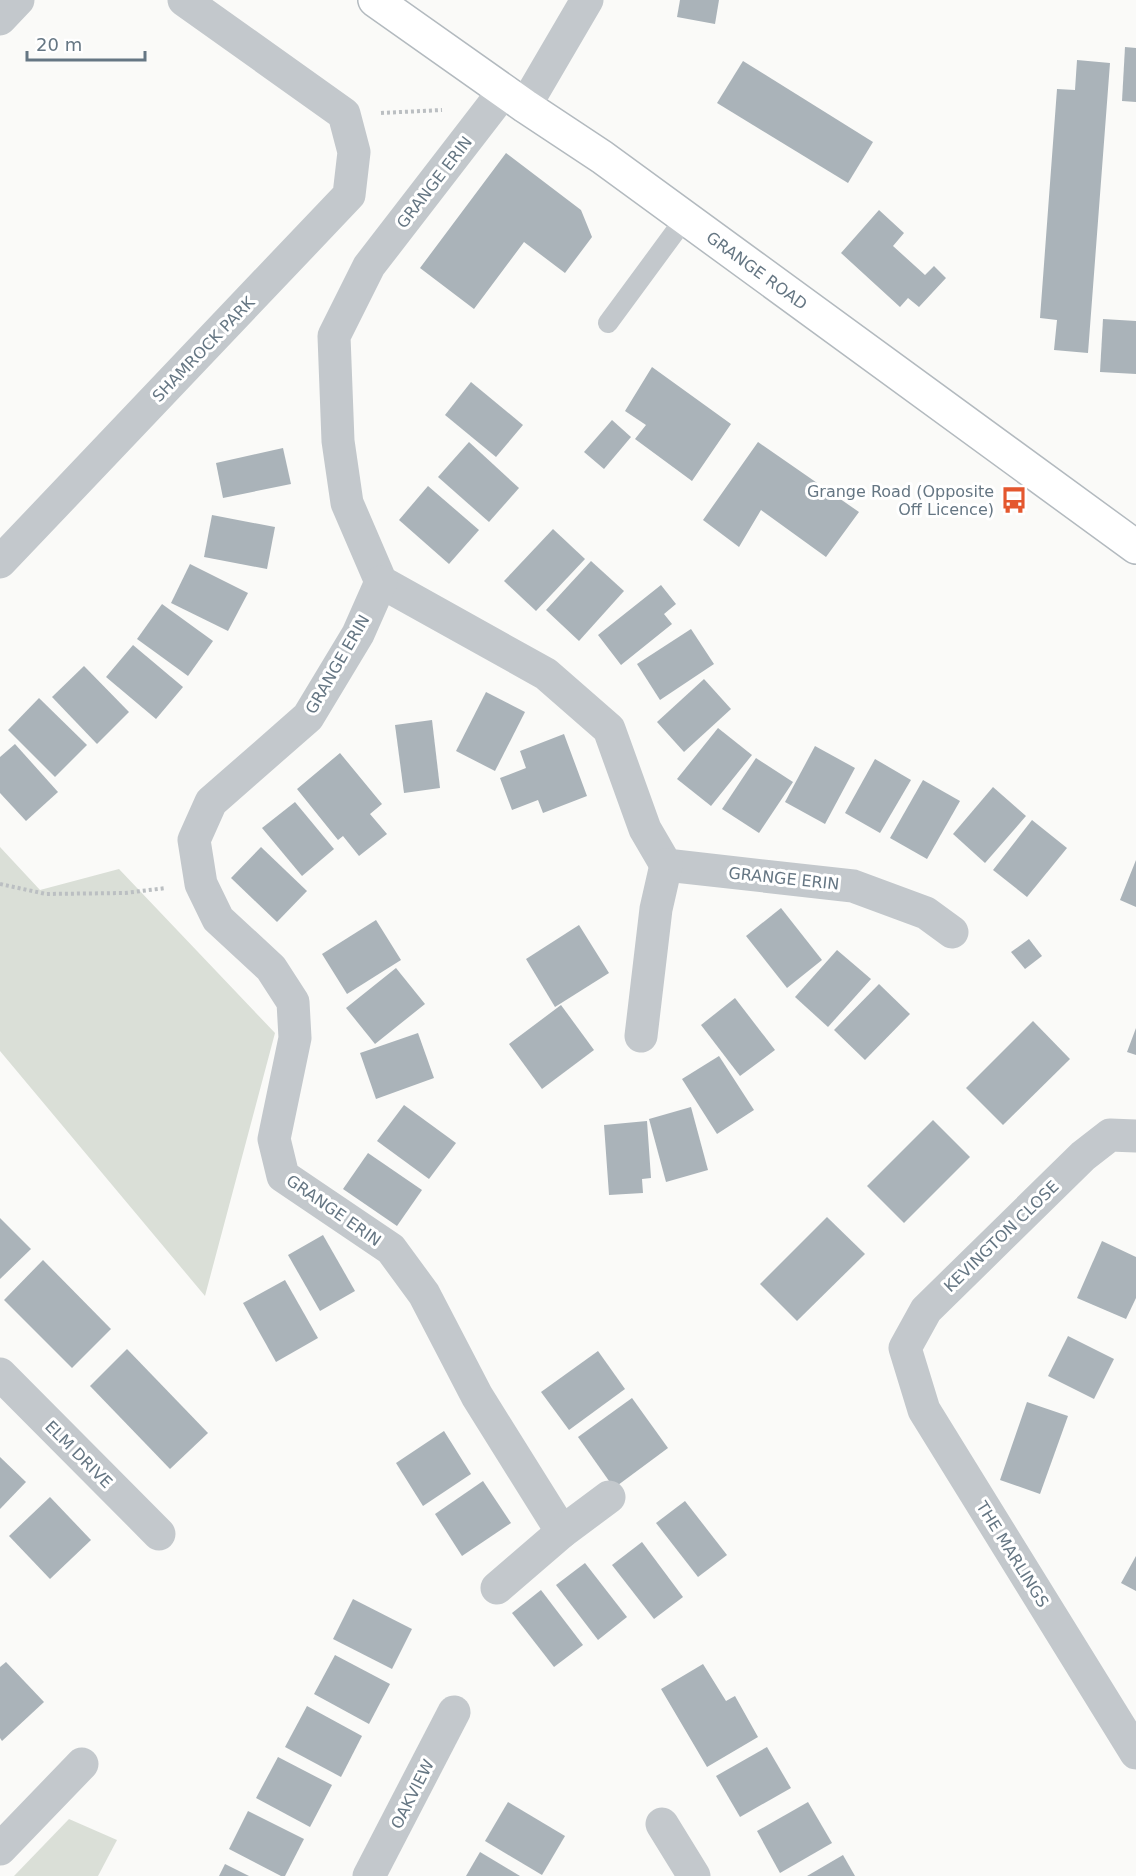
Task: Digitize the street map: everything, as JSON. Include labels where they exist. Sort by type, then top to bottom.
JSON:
[{"type":"main road","name":"GRANGE ROAD","points":[[375,0],[686,217],[1136,547]]},
{"type":"street","points":[[0,19],[18,0]]},
{"type":"street","points":[[184,0],[344,114]]},
{"type":"street","name":"GRANGE ERIN","points":[[562,1532],[477,1396],[424,1294],[391,1249],[283,1176],[274,1139],[295,1038],[294,1002],[271,968],[218,919],[201,884],[194,840],[211,802],[308,717],[358,634],[381,582],[347,504],[338,441],[334,336],[369,266],[476,128],[514,98],[587,0]]},
{"type":"street","name":"SHAMROCK PARK","points":[[0,562],[349,195],[354,152],[344,114]]},
{"type":"street","points":[[381,582],[546,674],[609,729],[645,829],[666,865],[656,909],[641,1036]]},
{"type":"street","name":"GRANGE ERIN","points":[[666,865],[853,886],[926,913],[952,932]]},
{"type":"street","name":"KEVINGTON CLOSE","points":[[904,1348],[926,1310],[1083,1156],[1123,1135]]},
{"type":"street","name":"THE MARLINGS","points":[[904,1348],[924,1410],[1136,1753]]},
{"type":"street","name":"ELM DRIVE","points":[[0,1374],[159,1534]]},
{"type":"street","points":[[496,1588],[562,1532],[609,1497]]},
{"type":"street","name":"OAKVIEW","points":[[369,1876],[454,1712]]},
{"type":"street","points":[[0,1849],[82,1764]]},
{"type":"street","points":[[662,1824],[694,1876]]},
{"type":"lane","points":[[608,323],[686,217]]},
{"type":"path","points":[[344,114],[450,110],[476,128]]},
{"type":"path","points":[[0,884],[46,894],[125,893],[201,884]]},
{"type":"shaded area","points":[[0,847],[40,890],[119,869],[275,1033],[205,1296],[0,1051]]},
{"type":"shaded area","points":[[69,1819],[117,1840],[98,1876],[14,1876]]},
{"type":"building","points":[[680,0],[719,0],[715,24],[677,17]]},
{"type":"building","points":[[1125,47],[1136,48],[1136,102],[1122,101]]},
{"type":"building","points":[[1077,60],[1110,63],[1088,353],[1054,350],[1057,320],[1040,318],[1057,89],[1075,90]]},
{"type":"building","points":[[743,61],[873,142],[848,183],[717,103]]},
{"type":"building","points":[[506,153],[581,210],[592,237],[565,273],[524,242],[474,309],[420,268]]},
{"type":"building","points":[[879,210],[904,233],[893,246],[925,275],[934,266],[946,278],[919,307],[908,298],[900,307],[841,253]]},
{"type":"building","points":[[1103,319],[1136,321],[1136,374],[1100,372]]},
{"type":"building","points":[[652,367],[731,424],[692,481],[635,439],[646,425],[625,411]]},
{"type":"building","points":[[471,382],[523,425],[496,457],[445,415]]},
{"type":"building","points":[[612,420],[631,437],[604,469],[584,452]]},
{"type":"building","points":[[469,442],[519,488],[489,522],[438,477]]},
{"type":"building","points":[[758,442],[859,512],[826,557],[761,510],[739,547],[703,520]]},
{"type":"building","points":[[283,448],[291,484],[223,498],[216,463]]},
{"type":"building","points":[[428,486],[479,530],[449,564],[399,520]]},
{"type":"building","points":[[212,515],[275,527],[267,569],[204,557]]},
{"type":"building","points":[[553,529],[585,559],[536,611],[504,581]]},
{"type":"building","points":[[591,561],[624,591],[579,641],[546,610]]},
{"type":"building","points":[[190,564],[248,593],[228,631],[171,603]]},
{"type":"building","points":[[661,585],[676,604],[664,614],[672,624],[621,665],[598,635]]},
{"type":"building","points":[[162,604],[213,641],[188,676],[137,639]]},
{"type":"building","points":[[691,629],[714,664],[660,700],[637,664]]},
{"type":"building","points":[[133,645],[183,687],[156,719],[106,677]]},
{"type":"building","points":[[84,666],[129,712],[97,744],[52,697]]},
{"type":"building","points":[[704,679],[731,709],[684,752],[657,722]]},
{"type":"building","points":[[486,692],[525,712],[495,771],[456,751]]},
{"type":"building","points":[[39,698],[87,745],[55,777],[8,730]]},
{"type":"building","points":[[432,720],[440,788],[404,793],[395,725]]},
{"type":"building","points":[[718,728],[752,755],[711,806],[677,779]]},
{"type":"building","points":[[564,734],[587,796],[543,813],[538,800],[512,810],[500,778],[526,768],[520,751]]},
{"type":"building","points":[[15,744],[58,792],[26,821],[0,793],[0,757]]},
{"type":"building","points":[[815,746],[855,768],[825,824],[785,802]]},
{"type":"building","points":[[340,753],[382,804],[370,814],[387,834],[359,856],[343,836],[338,840],[297,789]]},
{"type":"building","points":[[756,758],[793,782],[759,833],[722,809]]},
{"type":"building","points":[[875,759],[911,780],[880,833],[845,813]]},
{"type":"building","points":[[923,780],[960,801],[927,859],[890,838]]},
{"type":"building","points":[[993,787],[1026,816],[985,863],[953,834]]},
{"type":"building","points":[[295,802],[334,849],[302,876],[262,828]]},
{"type":"building","points":[[1032,820],[1067,848],[1027,897],[993,870]]},
{"type":"building","points":[[261,847],[307,891],[277,922],[231,878]]},
{"type":"building","points":[[1136,860],[1136,907],[1120,900]]},
{"type":"building","points":[[781,908],[822,960],[787,988],[746,936]]},
{"type":"building","points":[[376,920],[401,960],[347,994],[322,954]]},
{"type":"building","points":[[579,925],[609,973],[555,1007],[526,959]]},
{"type":"building","points":[[1029,939],[1042,956],[1025,969],[1011,952]]},
{"type":"building","points":[[837,950],[871,979],[828,1027],[795,997]]},
{"type":"building","points":[[396,968],[425,1004],[375,1044],[346,1008]]},
{"type":"building","points":[[879,984],[910,1014],[865,1060],[834,1030]]},
{"type":"building","points":[[735,998],[775,1050],[740,1076],[701,1025]]},
{"type":"building","points":[[561,1005],[594,1050],[542,1089],[509,1044]]},
{"type":"building","points":[[1033,1021],[1070,1059],[1003,1125],[966,1088]]},
{"type":"building","points":[[1136,1028],[1136,1055],[1127,1052]]},
{"type":"building","points":[[418,1033],[434,1078],[376,1099],[360,1053]]},
{"type":"building","points":[[719,1056],[754,1110],[717,1134],[682,1079]]},
{"type":"building","points":[[404,1105],[456,1143],[429,1179],[377,1141]]},
{"type":"building","points":[[691,1107],[708,1170],[666,1182],[649,1119]]},
{"type":"building","points":[[933,1120],[970,1157],[904,1223],[867,1186]]},
{"type":"building","points":[[647,1121],[651,1178],[642,1179],[643,1193],[609,1195],[604,1125]]},
{"type":"building","points":[[368,1153],[422,1190],[397,1226],[343,1189]]},
{"type":"building","points":[[827,1217],[865,1254],[797,1321],[760,1284]]},
{"type":"building","points":[[0,1218],[31,1249],[0,1279]]},
{"type":"building","points":[[323,1235],[355,1291],[320,1311],[288,1255]]},
{"type":"building","points":[[1102,1241],[1136,1257],[1136,1298],[1126,1319],[1077,1298]]},
{"type":"building","points":[[43,1260],[111,1329],[72,1368],[4,1300]]},
{"type":"building","points":[[285,1280],[318,1338],[276,1362],[243,1303]]},
{"type":"building","points":[[1068,1336],[1114,1359],[1094,1399],[1048,1376]]},
{"type":"building","points":[[127,1349],[208,1433],[170,1469],[90,1386]]},
{"type":"building","points":[[598,1351],[625,1389],[569,1430],[541,1392]]},
{"type":"building","points":[[632,1398],[668,1448],[614,1488],[578,1437]]},
{"type":"building","points":[[1027,1402],[1068,1416],[1040,1494],[1000,1480]]},
{"type":"building","points":[[444,1431],[471,1474],[423,1506],[396,1463]]},
{"type":"building","points":[[0,1457],[26,1482],[0,1509]]},
{"type":"building","points":[[483,1481],[511,1523],[462,1556],[435,1514]]},
{"type":"building","points":[[50,1497],[91,1540],[50,1579],[9,1536]]},
{"type":"building","points":[[685,1501],[727,1555],[698,1577],[656,1523]]},
{"type":"building","points":[[642,1542],[683,1597],[654,1619],[612,1565]]},
{"type":"building","points":[[1136,1556],[1136,1591],[1121,1583]]},
{"type":"building","points":[[585,1563],[627,1617],[598,1640],[556,1585]]},
{"type":"building","points":[[541,1590],[583,1645],[554,1667],[512,1613]]},
{"type":"building","points":[[353,1599],[412,1629],[392,1669],[333,1639]]},
{"type":"building","points":[[335,1655],[390,1684],[369,1724],[314,1694]]},
{"type":"building","points":[[6,1662],[44,1702],[2,1741],[0,1738],[0,1667]]},
{"type":"building","points":[[703,1664],[726,1701],[735,1696],[758,1737],[707,1767],[661,1689]]},
{"type":"building","points":[[307,1706],[362,1736],[341,1777],[285,1747]]},
{"type":"building","points":[[767,1747],[791,1788],[740,1817],[716,1776]]},
{"type":"building","points":[[278,1757],[332,1785],[310,1827],[256,1798]]},
{"type":"building","points":[[508,1802],[565,1836],[542,1875],[485,1841]]},
{"type":"building","points":[[808,1802],[832,1843],[780,1873],[757,1831]]},
{"type":"building","points":[[248,1811],[304,1839],[285,1876],[229,1849]]},
{"type":"building","points":[[480,1852],[520,1876],[466,1876]]},
{"type":"building","points":[[843,1855],[855,1876],[807,1876]]},
{"type":"building","points":[[225,1864],[249,1876],[219,1876]]},
{"type":"place","name":"Grange Road (Opposite Off Licence)","points":[[1014,500]]}]
